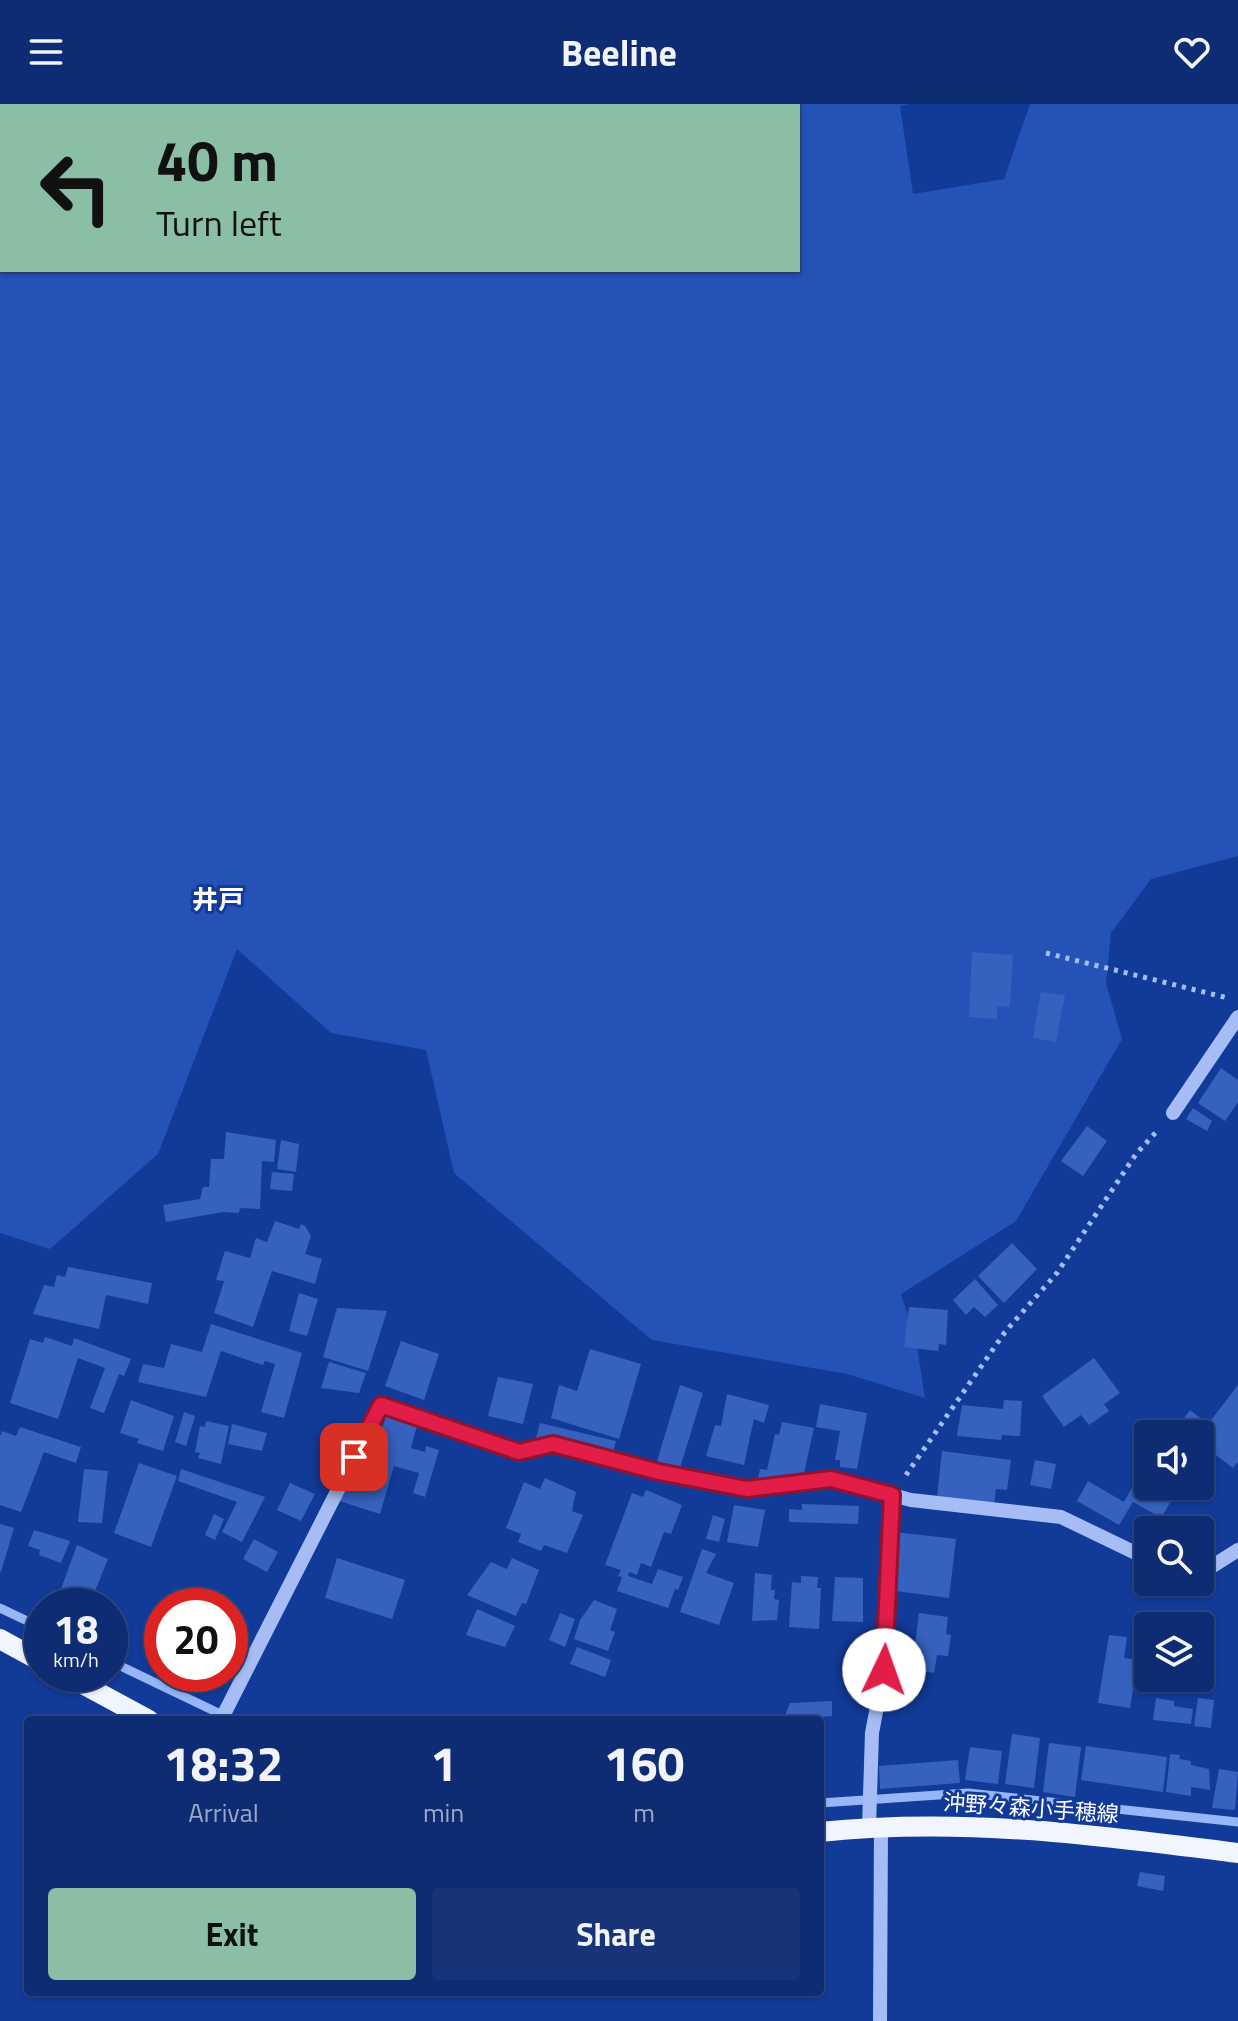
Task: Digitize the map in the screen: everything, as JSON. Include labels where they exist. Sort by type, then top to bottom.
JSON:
[{"type":"main road","points":[[0,1639],[24,1652]]},
{"type":"main road","points":[[97,1692],[142,1716]]},
{"type":"main road","name":"沖野々森小手穂線","points":[[824,1832],[875,1826],[999,1826],[1238,1853]]},
{"type":"street","points":[[1173,1113],[1238,1017]]},
{"type":"street","points":[[223,1716],[381,1405],[519,1452],[553,1444],[659,1472],[747,1489],[831,1479],[911,1500],[1061,1517],[1134,1552]]},
{"type":"street","points":[[880,2021],[872,1733],[884,1670],[892,1495]]},
{"type":"street","points":[[1214,1565],[1238,1550]]},
{"type":"path","points":[[1046,953],[1238,1001]]},
{"type":"path","points":[[892,1495],[1005,1332],[1057,1273],[1136,1154],[1173,1113]]},
{"type":"shaded area","points":[[800,104],[909,104],[900,106],[913,194],[1004,179],[1030,104],[1238,104],[1238,856],[1151,879],[1111,933],[1106,983],[1122,1039],[1016,1221],[901,1294],[916,1340],[925,1398],[847,1374],[652,1340],[454,1173],[426,1050],[331,1033],[237,949],[158,1154],[50,1249],[0,1233],[0,272],[800,272]]},
{"type":"building","points":[[972,952],[1013,955],[1010,1007],[997,1006],[997,1019],[969,1017]]},
{"type":"building","points":[[1041,992],[1065,995],[1056,1042],[1033,1038]]},
{"type":"building","points":[[1221,1068],[1238,1080],[1238,1102],[1225,1121],[1198,1103]]},
{"type":"building","points":[[1193,1108],[1212,1121],[1207,1131],[1186,1119]]},
{"type":"building","points":[[1087,1126],[1107,1141],[1083,1176],[1061,1161]]},
{"type":"building","points":[[226,1132],[276,1140],[274,1162],[262,1161],[260,1209],[240,1208],[239,1213],[223,1212],[166,1222],[163,1205],[200,1199],[203,1187],[209,1187],[211,1159],[224,1159]]},
{"type":"building","points":[[281,1140],[299,1144],[296,1172],[277,1169]]},
{"type":"building","points":[[272,1172],[294,1174],[292,1191],[270,1189]]},
{"type":"building","points":[[275,1221],[299,1229],[301,1224],[305,1226],[311,1236],[305,1254],[322,1259],[315,1284],[272,1271],[253,1327],[214,1313],[224,1281],[216,1280],[225,1251],[250,1258],[256,1238],[267,1242]]},
{"type":"building","points":[[1012,1243],[1037,1269],[1004,1303],[978,1276]]},
{"type":"building","points":[[68,1267],[152,1283],[148,1304],[106,1295],[99,1329],[33,1314],[44,1285],[54,1287],[57,1275],[65,1277]]},
{"type":"building","points":[[975,1279],[998,1305],[985,1317],[974,1307],[966,1315],[953,1300]]},
{"type":"building","points":[[299,1293],[318,1299],[307,1336],[289,1331]]},
{"type":"building","points":[[909,1307],[948,1310],[946,1345],[939,1344],[938,1351],[904,1347]]},
{"type":"building","points":[[337,1308],[387,1311],[368,1371],[323,1357]]},
{"type":"building","points":[[211,1324],[302,1353],[284,1418],[261,1412],[275,1364],[265,1361],[263,1365],[221,1351],[206,1397],[138,1382],[143,1364],[164,1368],[171,1344],[202,1352]]},
{"type":"building","points":[[45,1337],[72,1346],[74,1338],[131,1359],[124,1376],[119,1374],[104,1413],[90,1408],[105,1368],[78,1358],[58,1419],[10,1403],[30,1339],[43,1343]]},
{"type":"building","points":[[401,1341],[439,1354],[424,1400],[385,1386]]},
{"type":"building","points":[[590,1349],[641,1364],[619,1439],[551,1418],[559,1385],[577,1391]]},
{"type":"building","points":[[1094,1358],[1120,1393],[1104,1404],[1109,1411],[1089,1425],[1081,1415],[1064,1427],[1042,1396]]},
{"type":"building","points":[[329,1362],[366,1373],[359,1393],[321,1388]]},
{"type":"building","points":[[498,1377],[533,1384],[523,1424],[488,1416]]},
{"type":"building","points":[[680,1385],[703,1393],[680,1468],[657,1461]]},
{"type":"building","points":[[1238,1385],[1238,1462],[1233,1468],[1214,1454],[1214,1420],[1211,1420]]},
{"type":"building","points":[[727,1394],[769,1405],[764,1423],[754,1419],[744,1465],[706,1456],[715,1425],[721,1426]]},
{"type":"building","points":[[131,1400],[174,1416],[163,1451],[137,1443],[139,1439],[120,1433]]},
{"type":"building","points":[[1004,1400],[1022,1401],[1020,1436],[1002,1435],[1001,1440],[957,1436],[962,1405],[1003,1409]]},
{"type":"building","points":[[820,1404],[867,1413],[857,1469],[840,1467],[840,1460],[835,1460],[840,1431],[816,1427]]},
{"type":"building","points":[[1190,1410],[1203,1420],[1182,1420]]},
{"type":"building","points":[[184,1412],[195,1416],[186,1446],[175,1442]]},
{"type":"building","points":[[386,1416],[417,1426],[411,1448],[425,1452],[426,1446],[439,1450],[425,1497],[413,1493],[419,1473],[394,1466],[380,1514],[336,1500],[353,1459],[362,1463],[371,1437],[379,1439]]},
{"type":"building","points":[[206,1421],[229,1426],[221,1464],[198,1458],[200,1453],[195,1452],[200,1426],[205,1427]]},
{"type":"building","points":[[782,1422],[814,1428],[803,1478],[791,1476],[788,1485],[758,1479],[760,1469],[767,1470],[775,1434],[779,1435]]},
{"type":"building","points":[[540,1423],[616,1441],[612,1456],[536,1438]]},
{"type":"building","points":[[232,1424],[267,1433],[262,1451],[228,1444]]},
{"type":"building","points":[[20,1427],[81,1447],[76,1463],[44,1452],[21,1512],[0,1505],[0,1436],[2,1431],[16,1436]]},
{"type":"building","points":[[942,1451],[1011,1460],[1007,1490],[996,1489],[994,1505],[937,1497]]},
{"type":"building","points":[[1035,1460],[1056,1464],[1051,1489],[1030,1485]]},
{"type":"building","points":[[139,1463],[177,1476],[151,1547],[114,1533]]},
{"type":"building","points":[[84,1469],[108,1471],[102,1523],[78,1522]]},
{"type":"building","points":[[181,1469],[265,1497],[242,1542],[222,1532],[237,1502],[178,1481]]},
{"type":"building","points":[[545,1478],[576,1492],[572,1511],[583,1515],[567,1553],[544,1545],[541,1551],[518,1542],[521,1534],[506,1528],[524,1482],[540,1489]]},
{"type":"building","points":[[1088,1481],[1124,1502],[1134,1484],[1134,1500],[1172,1500],[1162,1516],[1133,1502],[1119,1525],[1077,1501]]},
{"type":"building","points":[[290,1483],[315,1494],[301,1521],[277,1510]]},
{"type":"building","points":[[646,1490],[682,1505],[671,1534],[664,1532],[651,1567],[641,1563],[637,1575],[629,1572],[628,1576],[652,1584],[658,1569],[683,1577],[668,1608],[617,1591],[621,1570],[605,1565],[632,1493],[643,1497]]},
{"type":"building","points":[[802,1504],[859,1506],[858,1524],[789,1522],[789,1509],[802,1510]]},
{"type":"building","points":[[734,1505],[765,1510],[758,1547],[727,1542]]},
{"type":"building","points":[[214,1514],[224,1519],[215,1540],[205,1535]]},
{"type":"building","points":[[713,1515],[725,1519],[719,1542],[706,1539]]},
{"type":"building","points":[[0,1524],[14,1528],[1,1572],[0,1572]]},
{"type":"building","points":[[34,1530],[70,1541],[61,1563],[39,1555],[40,1550],[28,1546]]},
{"type":"building","points":[[895,1532],[956,1539],[949,1598],[888,1590]]},
{"type":"building","points":[[254,1539],[278,1552],[267,1572],[243,1559]]},
{"type":"building","points":[[77,1545],[108,1559],[96,1588],[61,1588]]},
{"type":"building","points":[[702,1549],[716,1554],[706,1573],[734,1583],[719,1625],[680,1612]]},
{"type":"building","points":[[337,1558],[405,1580],[392,1619],[325,1598]]},
{"type":"building","points":[[512,1558],[539,1570],[526,1604],[522,1603],[516,1616],[467,1595],[491,1562],[507,1569]]},
{"type":"building","points":[[755,1573],[772,1575],[771,1590],[775,1590],[774,1599],[779,1600],[777,1620],[752,1621]]},
{"type":"building","points":[[801,1576],[818,1577],[817,1588],[821,1588],[819,1629],[789,1627],[792,1582],[801,1583]]},
{"type":"building","points":[[835,1577],[863,1578],[863,1622],[832,1621]]},
{"type":"building","points":[[594,1600],[617,1609],[610,1630],[615,1632],[608,1651],[574,1639],[580,1620]]},
{"type":"building","points":[[477,1609],[515,1626],[505,1647],[466,1635]]},
{"type":"building","points":[[560,1613],[575,1619],[565,1647],[549,1640]]},
{"type":"building","points":[[919,1613],[948,1617],[946,1634],[951,1635],[948,1656],[937,1655],[934,1673],[912,1669]]},
{"type":"building","points":[[1109,1635],[1127,1637],[1124,1658],[1134,1659],[1130,1708],[1098,1703]]},
{"type":"building","points":[[577,1647],[611,1660],[605,1677],[570,1664]]},
{"type":"building","points":[[1156,1698],[1174,1701],[1174,1706],[1193,1709],[1191,1724],[1153,1720]]},
{"type":"building","points":[[1198,1698],[1214,1700],[1211,1728],[1194,1726]]},
{"type":"building","points":[[832,1701],[832,1716],[785,1716],[790,1703]]},
{"type":"building","points":[[1012,1734],[1040,1738],[1034,1788],[1005,1784]]},
{"type":"building","points":[[1049,1743],[1081,1747],[1075,1797],[1043,1792]]},
{"type":"building","points":[[1086,1746],[1167,1757],[1163,1792],[1081,1780]]},
{"type":"building","points":[[970,1747],[1002,1751],[998,1784],[965,1780]]},
{"type":"building","points":[[1170,1754],[1180,1755],[1179,1759],[1191,1761],[1191,1765],[1209,1769],[1210,1790],[1191,1787],[1191,1796],[1166,1792]]},
{"type":"building","points":[[958,1760],[960,1783],[880,1789],[879,1766]]},
{"type":"building","points":[[1219,1769],[1238,1772],[1235,1810],[1212,1808]]},
{"type":"building","points":[[1140,1872],[1165,1876],[1163,1891],[1137,1886]]},
{"type":"waterway","points":[[0,1608],[24,1619]]},
{"type":"waterway","points":[[128,1670],[225,1716]]},
{"type":"waterway","points":[[824,1803],[968,1793],[1238,1822]]},
{"type":"district","name":"井戸","points":[[218,900]]},
{"type":"route","points":[[354,1457],[381,1405],[519,1452],[553,1444],[659,1472],[747,1489],[831,1479],[892,1495],[884,1670]]}]
